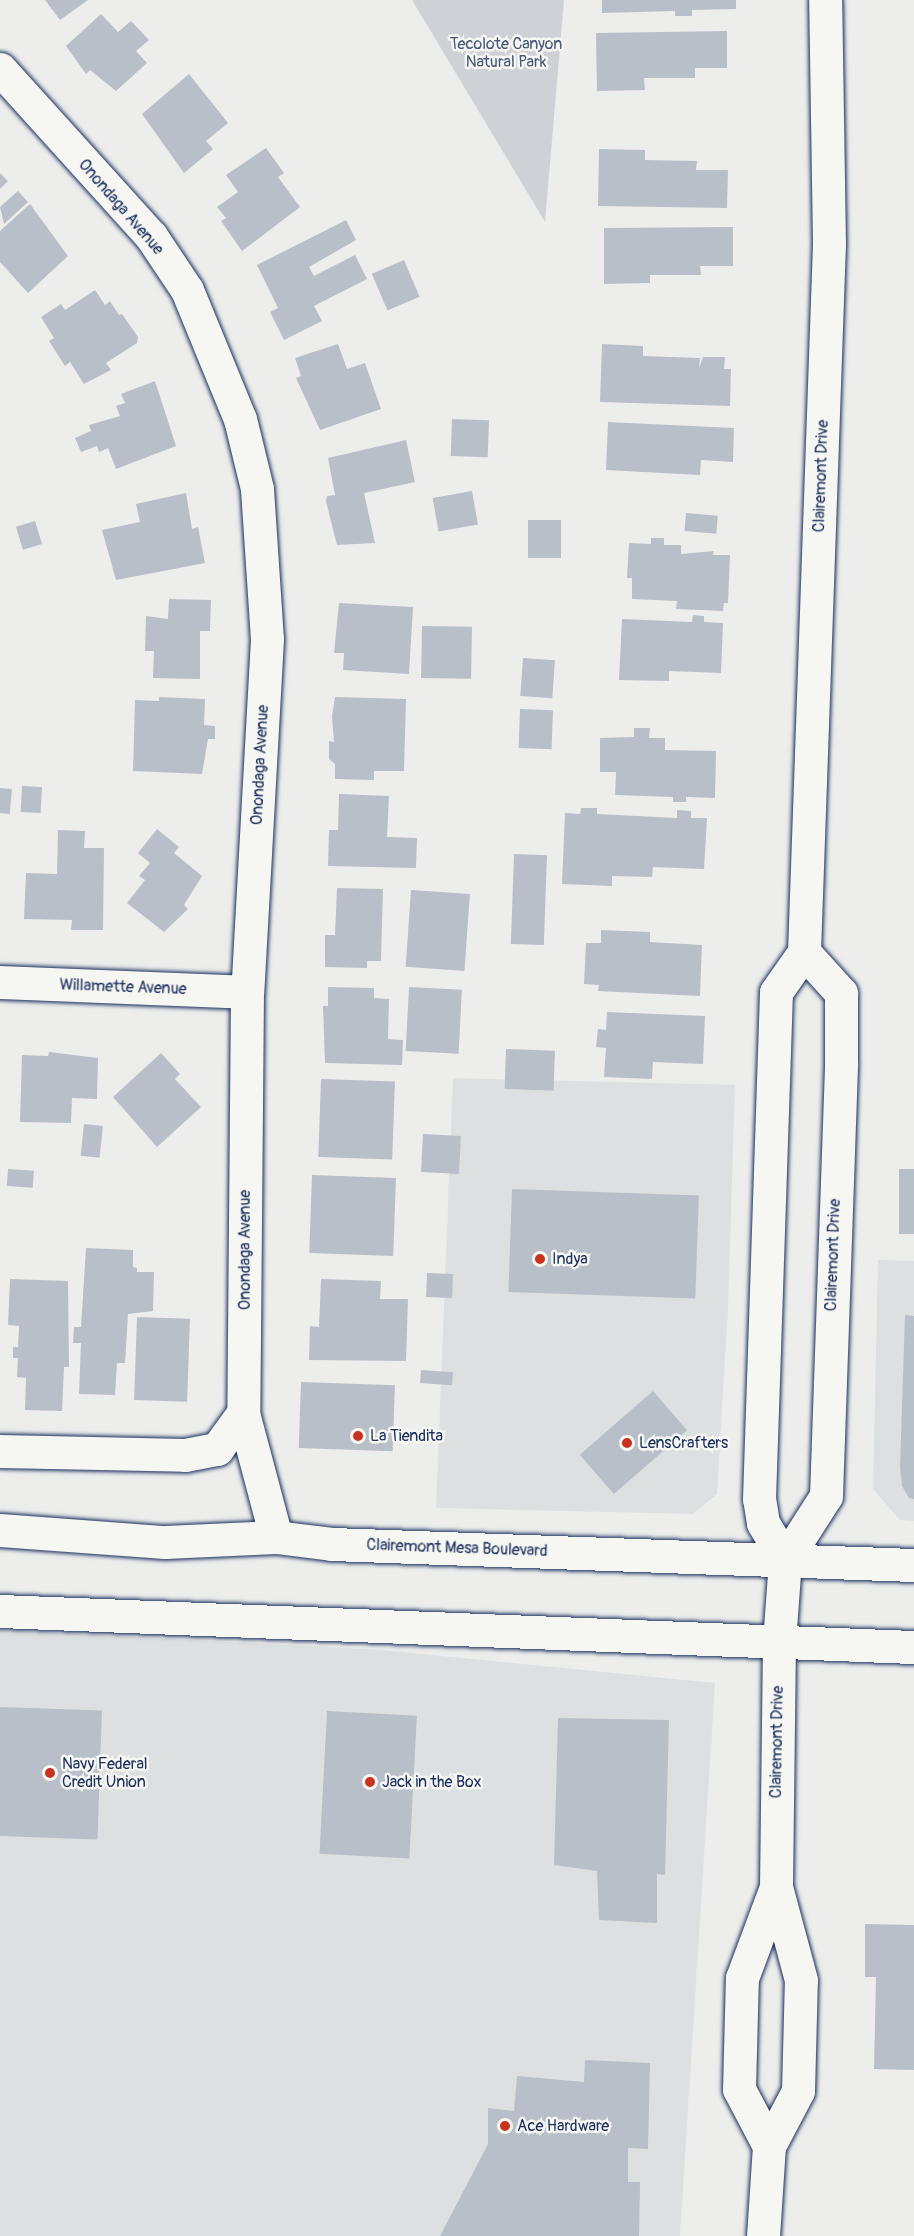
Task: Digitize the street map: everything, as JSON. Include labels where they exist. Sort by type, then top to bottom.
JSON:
[{"type":"main road","name":"Clairemont Drive","points":[[763,2236],[769,2146],[798,2091],[801,1980],[776,1887],[779,1642],[785,1560],[826,1496],[841,1062],[841,993],[804,952],[829,244],[825,0]]},
{"type":"main road","name":"Onondaga Avenue","points":[[0,69],[151,236],[187,290],[240,419],[257,489],[267,639],[247,992],[243,1413],[276,1537]]},
{"type":"main road","points":[[785,1560],[763,1524],[759,1499],[776,992],[804,952]]},
{"type":"main road","name":"Willamette Avenue","points":[[0,982],[247,992]]},
{"type":"main road","points":[[0,1451],[185,1455],[217,1449],[243,1413]]},
{"type":"main road","name":"Clairemont Mesa Boulevard","points":[[0,1530],[165,1542],[276,1537],[332,1544],[914,1565]]},
{"type":"main road","points":[[0,1611],[914,1647]]},
{"type":"main road","name":"Clairemont Drive","points":[[769,2146],[739,2089],[742,1978],[776,1887]]},
{"type":"shaded area","points":[[453,1078],[735,1085],[728,1307],[717,1494],[693,1514],[436,1508]]},
{"type":"shaded area","points":[[878,1260],[914,1261],[914,1521],[900,1520],[873,1489]]},
{"type":"shaded area","points":[[0,1630],[382,1650],[715,1683],[680,2236],[0,2236]]},
{"type":"green space","name":"Tecolote Canyon Natural Park","points":[[412,0],[564,0],[545,222]]},
{"type":"building","points":[[45,0],[88,0],[60,20]]},
{"type":"building","points":[[602,0],[736,0],[736,9],[692,10],[692,16],[675,16],[675,11],[602,13]]},
{"type":"building","points":[[101,14],[118,32],[131,21],[149,40],[136,51],[147,63],[116,91],[90,70],[86,74],[66,46]]},
{"type":"building","points":[[727,31],[727,68],[695,68],[695,78],[644,78],[645,90],[597,91],[596,33]]},
{"type":"building","points":[[189,74],[228,123],[206,141],[213,149],[184,173],[142,114]]},
{"type":"building","points":[[266,148],[284,173],[278,177],[300,207],[242,251],[221,221],[226,218],[217,207],[238,192],[226,175]]},
{"type":"building","points":[[599,149],[645,150],[645,160],[697,161],[696,170],[728,170],[727,208],[598,206]]},
{"type":"building","points":[[0,173],[8,181],[0,189]]},
{"type":"building","points":[[18,191],[28,202],[4,224],[0,207]]},
{"type":"building","points":[[30,204],[68,256],[28,293],[0,262],[0,231]]},
{"type":"building","points":[[346,220],[356,240],[309,267],[314,276],[355,255],[367,279],[314,306],[322,321],[284,340],[270,312],[278,308],[257,265]]},
{"type":"building","points":[[733,227],[733,266],[700,266],[701,275],[650,275],[650,283],[604,284],[604,228]]},
{"type":"building","points":[[404,260],[420,297],[387,310],[372,274]]},
{"type":"building","points":[[95,290],[105,305],[110,301],[119,315],[122,314],[138,337],[137,343],[106,363],[111,370],[84,384],[70,362],[65,366],[49,341],[54,338],[41,317],[61,304],[65,310]]},
{"type":"building","points":[[338,344],[347,369],[365,363],[381,409],[320,430],[296,378],[301,376],[295,358]]},
{"type":"building","points":[[602,344],[643,346],[643,356],[700,358],[699,368],[703,357],[725,357],[724,369],[731,369],[730,406],[600,402]]},
{"type":"building","points":[[155,381],[176,446],[116,469],[108,448],[99,452],[97,446],[81,452],[75,438],[91,431],[89,425],[120,416],[116,406],[125,403],[121,394]]},
{"type":"building","points":[[452,419],[489,420],[488,457],[451,456]]},
{"type":"building","points":[[608,422],[734,428],[733,462],[701,460],[700,475],[606,470]]},
{"type":"building","points":[[406,440],[415,482],[364,493],[375,543],[337,545],[326,501],[327,496],[335,495],[328,458]]},
{"type":"building","points":[[472,491],[478,524],[439,531],[433,498]]},
{"type":"building","points":[[186,493],[192,529],[198,527],[205,563],[116,580],[102,530],[140,522],[136,504]]},
{"type":"building","points":[[686,513],[718,516],[716,534],[684,531]]},
{"type":"building","points":[[528,520],[561,520],[561,558],[528,558]]},
{"type":"building","points":[[35,521],[42,544],[23,550],[16,527]]},
{"type":"building","points":[[651,538],[664,538],[664,545],[681,545],[681,554],[714,551],[713,555],[730,555],[728,603],[724,603],[723,611],[676,609],[677,601],[632,599],[632,578],[627,578],[629,543],[651,544]]},
{"type":"building","points":[[169,599],[211,600],[210,631],[200,631],[200,679],[153,678],[154,651],[145,651],[146,616],[168,619]]},
{"type":"building","points":[[339,603],[413,607],[409,674],[343,670],[344,653],[334,653]]},
{"type":"building","points":[[693,615],[704,616],[704,622],[723,623],[721,673],[669,671],[669,681],[619,680],[622,619],[692,622]]},
{"type":"building","points":[[422,626],[472,627],[471,679],[421,678]]},
{"type":"building","points":[[523,658],[555,660],[552,698],[520,696]]},
{"type":"building","points":[[159,697],[205,699],[204,725],[215,726],[215,739],[208,739],[202,774],[133,771],[135,700],[159,701]]},
{"type":"building","points":[[335,697],[406,699],[404,771],[374,771],[374,780],[335,779],[335,764],[329,759],[329,741],[334,742],[332,716]]},
{"type":"building","points":[[520,709],[553,710],[552,749],[519,748]]},
{"type":"building","points":[[634,728],[650,728],[649,738],[665,738],[665,750],[716,751],[715,798],[686,797],[686,802],[673,802],[673,797],[615,795],[616,772],[600,772],[600,738],[634,737]]},
{"type":"building","points":[[22,786],[42,787],[41,813],[21,812]]},
{"type":"building","points":[[0,788],[12,789],[10,814],[0,813]]},
{"type":"building","points":[[339,794],[389,796],[387,837],[417,838],[416,868],[328,866],[329,830],[338,830]]},
{"type":"building","points":[[581,808],[597,808],[597,814],[677,818],[677,810],[691,811],[691,818],[707,818],[704,869],[653,867],[652,877],[612,876],[612,886],[562,884],[565,813],[580,814]]},
{"type":"building","points":[[157,829],[179,847],[174,853],[202,876],[184,905],[188,909],[164,932],[127,903],[145,880],[139,876],[150,863],[138,853]]},
{"type":"building","points":[[58,830],[85,831],[84,848],[104,848],[103,930],[71,930],[72,920],[24,919],[26,873],[57,874]]},
{"type":"building","points":[[514,854],[547,855],[544,945],[511,944]]},
{"type":"building","points":[[337,888],[383,889],[381,961],[367,961],[367,968],[325,967],[325,935],[335,935]]},
{"type":"building","points":[[411,890],[470,894],[464,971],[406,967]]},
{"type":"building","points":[[601,930],[650,932],[650,942],[702,945],[700,996],[598,991],[599,985],[584,984],[586,943],[601,943]]},
{"type":"building","points":[[328,987],[374,988],[374,998],[389,999],[388,1039],[403,1040],[402,1065],[325,1063],[323,1006],[328,1006]]},
{"type":"building","points":[[409,987],[462,990],[459,1054],[406,1051]]},
{"type":"building","points":[[607,1012],[705,1016],[703,1064],[653,1062],[652,1079],[604,1077],[606,1048],[596,1047],[598,1029],[606,1030]]},
{"type":"building","points":[[506,1049],[555,1051],[554,1091],[505,1089]]},
{"type":"building","points":[[49,1052],[98,1058],[97,1099],[72,1098],[71,1123],[20,1122],[22,1055],[48,1056]]},
{"type":"building","points":[[161,1053],[180,1074],[175,1079],[201,1107],[157,1147],[113,1097]]},
{"type":"building","points":[[321,1079],[395,1082],[392,1160],[318,1157]]},
{"type":"building","points":[[84,1124],[103,1126],[100,1158],[81,1156]]},
{"type":"building","points":[[423,1134],[461,1136],[459,1174],[421,1172]]},
{"type":"building","points":[[8,1169],[34,1171],[33,1188],[7,1186]]},
{"type":"building","points":[[899,1169],[914,1169],[914,1234],[899,1234]]},
{"type":"building","points":[[312,1175],[396,1178],[393,1256],[309,1253]]},
{"type":"building","points":[[512,1189],[699,1196],[695,1298],[508,1292]]},
{"type":"building","points":[[86,1248],[133,1250],[133,1267],[137,1268],[137,1272],[154,1272],[153,1311],[128,1314],[125,1363],[117,1363],[115,1395],[79,1394],[81,1343],[73,1343],[74,1327],[81,1327]]},
{"type":"building","points":[[427,1273],[453,1274],[452,1298],[426,1297]]},
{"type":"building","points":[[10,1279],[68,1281],[69,1367],[64,1367],[62,1411],[25,1410],[26,1378],[17,1377],[18,1358],[13,1358],[13,1347],[18,1347],[19,1326],[8,1325]]},
{"type":"building","points":[[321,1279],[381,1281],[380,1299],[408,1299],[406,1361],[309,1360],[310,1326],[319,1327]]},
{"type":"building","points":[[905,1315],[914,1316],[914,1499],[909,1498],[902,1486],[900,1467]]},
{"type":"building","points":[[137,1317],[190,1319],[187,1402],[134,1400]]},
{"type":"building","points":[[421,1370],[453,1372],[452,1385],[420,1383]]},
{"type":"building","points":[[301,1382],[395,1385],[393,1451],[299,1448]]},
{"type":"building","points":[[653,1391],[687,1430],[614,1494],[580,1455]]},
{"type":"building","name":"Navy Federal Credit Union","points":[[0,1707],[102,1711],[97,1839],[0,1836]]},
{"type":"building","name":"Jack in the Box","points":[[327,1711],[417,1716],[409,1859],[320,1854]]},
{"type":"building","points":[[558,1718],[669,1720],[665,1875],[657,1874],[657,1923],[599,1920],[597,1871],[554,1865]]},
{"type":"building","points":[[865,1924],[914,1925],[914,2070],[874,2069],[876,1977],[865,1977]]},
{"type":"building","points":[[585,2060],[650,2063],[648,2149],[628,2148],[628,2182],[640,2182],[639,2236],[440,2236],[488,2144],[488,2108],[514,2111],[517,2076],[584,2082]]},
{"type":"place","name":"Indya","points":[[540,1259]]},
{"type":"place","name":"La Tiendita","points":[[358,1436]]},
{"type":"place","name":"LensCrafters","points":[[627,1443]]},
{"type":"place","name":"Navy Federal Credit Union","points":[[50,1773]]},
{"type":"place","name":"Jack in the Box","points":[[370,1782]]},
{"type":"place","name":"Ace Hardware","points":[[505,2126]]}]
